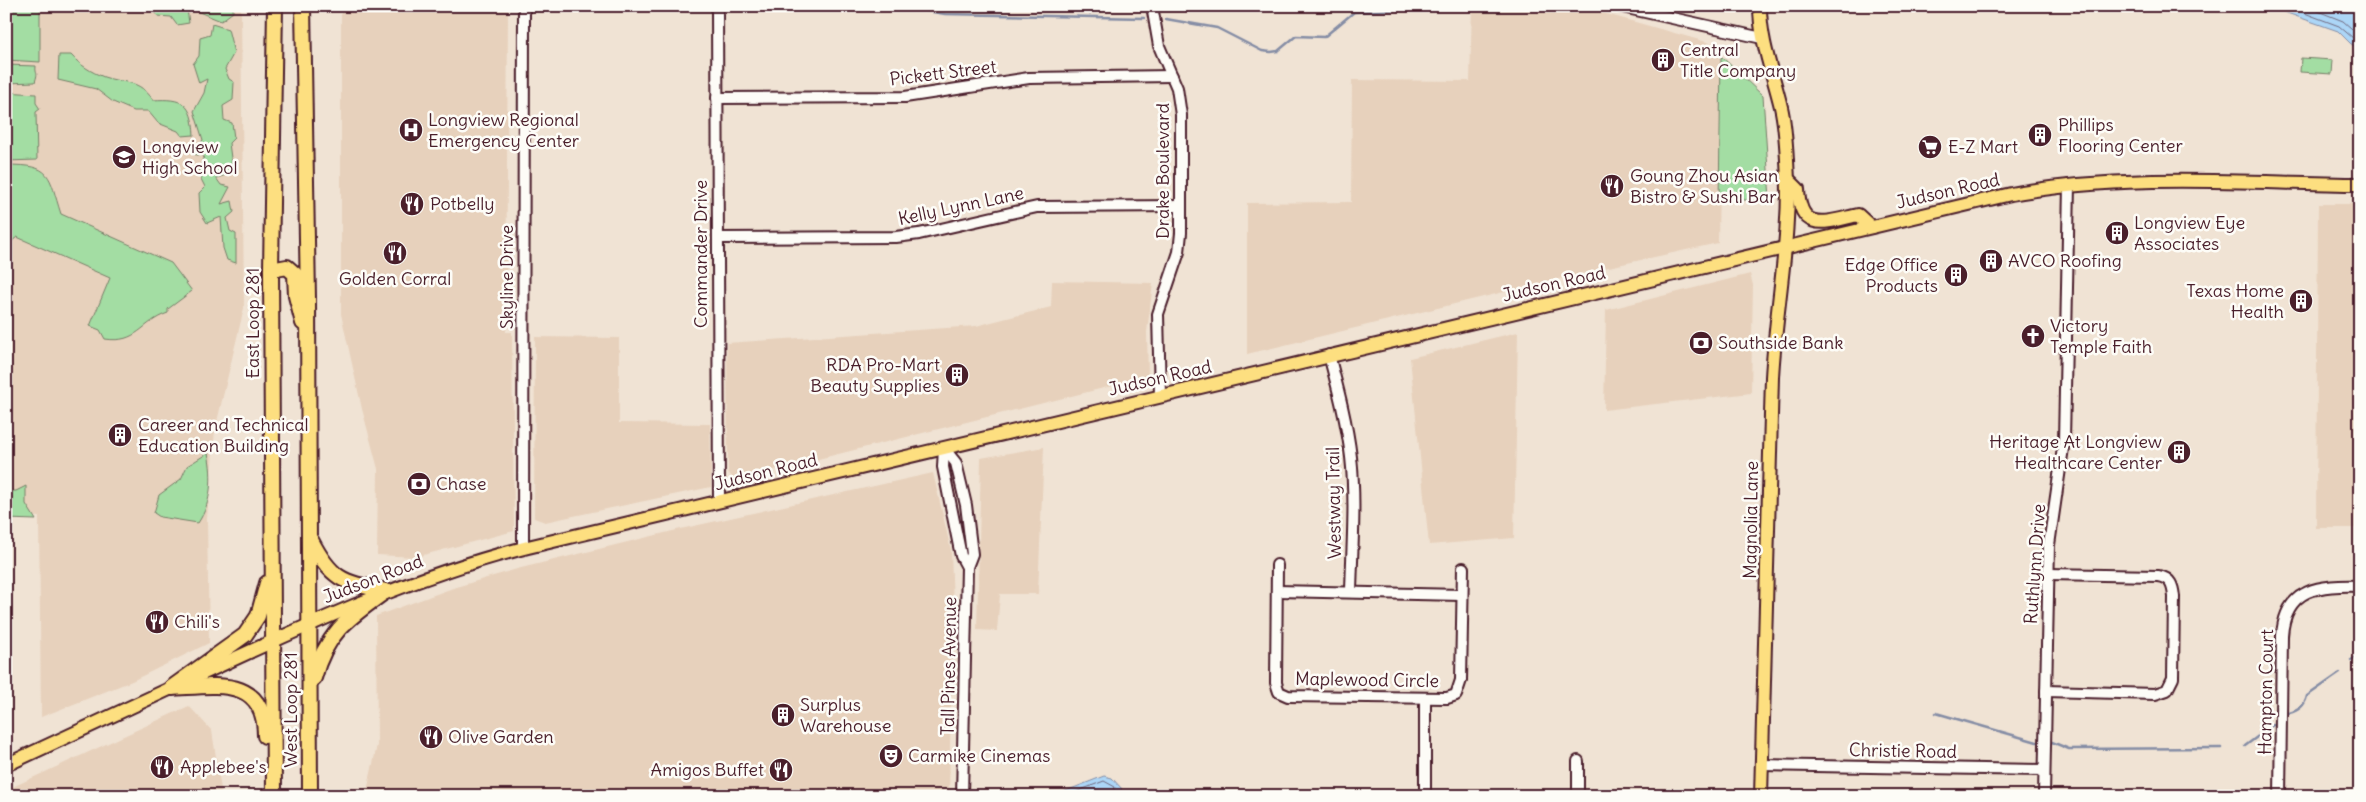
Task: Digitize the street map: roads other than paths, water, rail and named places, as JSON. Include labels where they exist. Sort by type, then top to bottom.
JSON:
[{"type":"highway","name":"East Loop 281","points":[[273,640],[271,270],[275,6]]},
{"type":"highway","points":[[303,6],[309,343],[310,623]]},
{"type":"highway","points":[[271,270],[287,267],[295,274],[296,296],[309,343]]},
{"type":"highway","points":[[310,538],[325,565],[336,576],[354,585],[386,591]]},
{"type":"highway","points":[[171,688],[235,644],[253,625],[262,604],[272,555]]},
{"type":"highway","points":[[310,693],[319,661],[332,636],[344,622],[386,591]]},
{"type":"highway","name":"West Loop 281","points":[[310,623],[310,796]]},
{"type":"highway","name":"West Loop 281","points":[[273,640],[274,796]]},
{"type":"highway","points":[[171,688],[226,686],[238,688],[248,694],[257,704],[264,718],[265,748],[274,781]]},
{"type":"main road","points":[[1760,6],[1762,38],[1781,109],[1788,180],[1798,190],[1799,205],[1802,212],[1808,219],[1816,223],[1858,215],[1871,227]]},
{"type":"main road","name":"Magnolia Lane","points":[[1761,796],[1772,377],[1774,344],[1786,246],[1788,180]]},
{"type":"main road","name":"Judson Road","points":[[6,765],[310,623],[386,591],[468,563],[523,548],[1994,197],[2069,185],[2144,181],[2360,184]]},
{"type":"street","name":"Skyline Drive","points":[[523,548],[524,6]]},
{"type":"street","name":"Commander Drive","points":[[717,6],[719,501]]},
{"type":"street","name":"Drake Boulevard","points":[[1152,6],[1157,39],[1172,76],[1180,108],[1181,206],[1179,252],[1158,314],[1160,396]]},
{"type":"street","points":[[1618,6],[1762,38]]},
{"type":"street","name":"Pickett Street","points":[[717,98],[905,97],[1034,78],[1172,76]]},
{"type":"street","name":"Ruthlynn Drive","points":[[2044,796],[2050,538],[2064,442],[2069,185]]},
{"type":"street","name":"Kelly Lynn Lane","points":[[718,238],[896,237],[1037,207],[1181,206]]},
{"type":"street","name":"Westway Trail","points":[[1329,355],[1346,426],[1352,465],[1351,592]]},
{"type":"street","name":"Tall Pines Avenue","points":[[944,448],[942,467],[961,556],[966,567]]},
{"type":"street","name":"Tall Pines Avenue","points":[[944,448],[956,463],[966,505],[972,554],[966,567],[962,796]]},
{"type":"street","name":"Maplewood Circle","points":[[1277,565],[1276,683],[1279,692],[1283,695],[1425,698],[1452,697],[1458,692],[1461,680],[1463,568]]},
{"type":"street","points":[[2046,691],[2155,694],[2167,690],[2173,678],[2174,597],[2173,586],[2169,580],[2158,576],[2048,574]]},
{"type":"street","name":"Hampton Court","points":[[2280,796],[2282,636],[2286,615],[2295,601],[2311,590],[2328,586],[2360,586]]},
{"type":"street","points":[[1277,591],[1462,594]]},
{"type":"street","points":[[1425,698],[1425,796]]},
{"type":"street","points":[[1578,761],[1578,796]]},
{"type":"street","name":"Christie Road","points":[[1762,765],[2044,770]]},
{"type":"water","points":[[2267,6],[2360,6],[2360,50],[2338,31]]},
{"type":"water","points":[[1104,776],[1112,778],[1122,789],[1115,796],[1053,796]]},
{"type":"waterway","points":[[731,6],[746,11],[862,6]]},
{"type":"waterway","points":[[897,6],[945,14],[1144,18]]},
{"type":"waterway","points":[[1166,19],[1217,28],[1262,51],[1271,52],[1278,51],[1296,36],[1324,37],[1354,12],[1460,6]]},
{"type":"waterway","points":[[2351,660],[2360,655]]},
{"type":"waterway","points":[[2289,713],[2298,709],[2303,705],[2307,696],[2340,673]]},
{"type":"waterway","points":[[1936,713],[2037,742]]},
{"type":"waterway","points":[[2245,746],[2273,725]]},
{"type":"waterway","points":[[2052,742],[2069,749],[2221,748]]},
{"type":"place","name":"Central Title Company","points":[[1663,60]]},
{"type":"place","name":"Longview Regional Emergency Center","points":[[411,130]]},
{"type":"place","name":"Phillips Flooring Center","points":[[2040,135]]},
{"type":"place","name":"E-Z Mart","points":[[1930,147]]},
{"type":"place","name":"Longview High School","points":[[124,157]]},
{"type":"place","name":"Goung Zhou Asian Bistro & Sushi Bar","points":[[1612,186]]},
{"type":"place","name":"Potbelly","points":[[412,204]]},
{"type":"place","name":"Longview Eye Associates","points":[[2117,233]]},
{"type":"place","name":"Golden Corral","points":[[395,253]]},
{"type":"place","name":"AVCO Roofing","points":[[1991,261]]},
{"type":"place","name":"Edge Office Products","points":[[1956,275]]},
{"type":"place","name":"Texas Home Health","points":[[2301,301]]},
{"type":"place","name":"Victory Temple Faith","points":[[2033,336]]},
{"type":"place","name":"Southside Bank","points":[[1701,343]]},
{"type":"place","name":"RDA Pro-Mart Beauty Supplies","points":[[957,375]]},
{"type":"place","name":"Career and Technical Education Building","points":[[120,435]]},
{"type":"place","name":"Heritage At Longview Healthcare Center","points":[[2179,452]]},
{"type":"place","name":"Chase","points":[[419,484]]},
{"type":"place","name":"Chili's","points":[[157,622]]},
{"type":"place","name":"Surplus Warehouse","points":[[783,715]]},
{"type":"place","name":"Olive Garden","points":[[431,737]]},
{"type":"place","name":"Carmike Cinemas","points":[[891,756]]},
{"type":"place","name":"Applebee's","points":[[162,767]]},
{"type":"place","name":"Amigos Buffet","points":[[781,770]]}]
